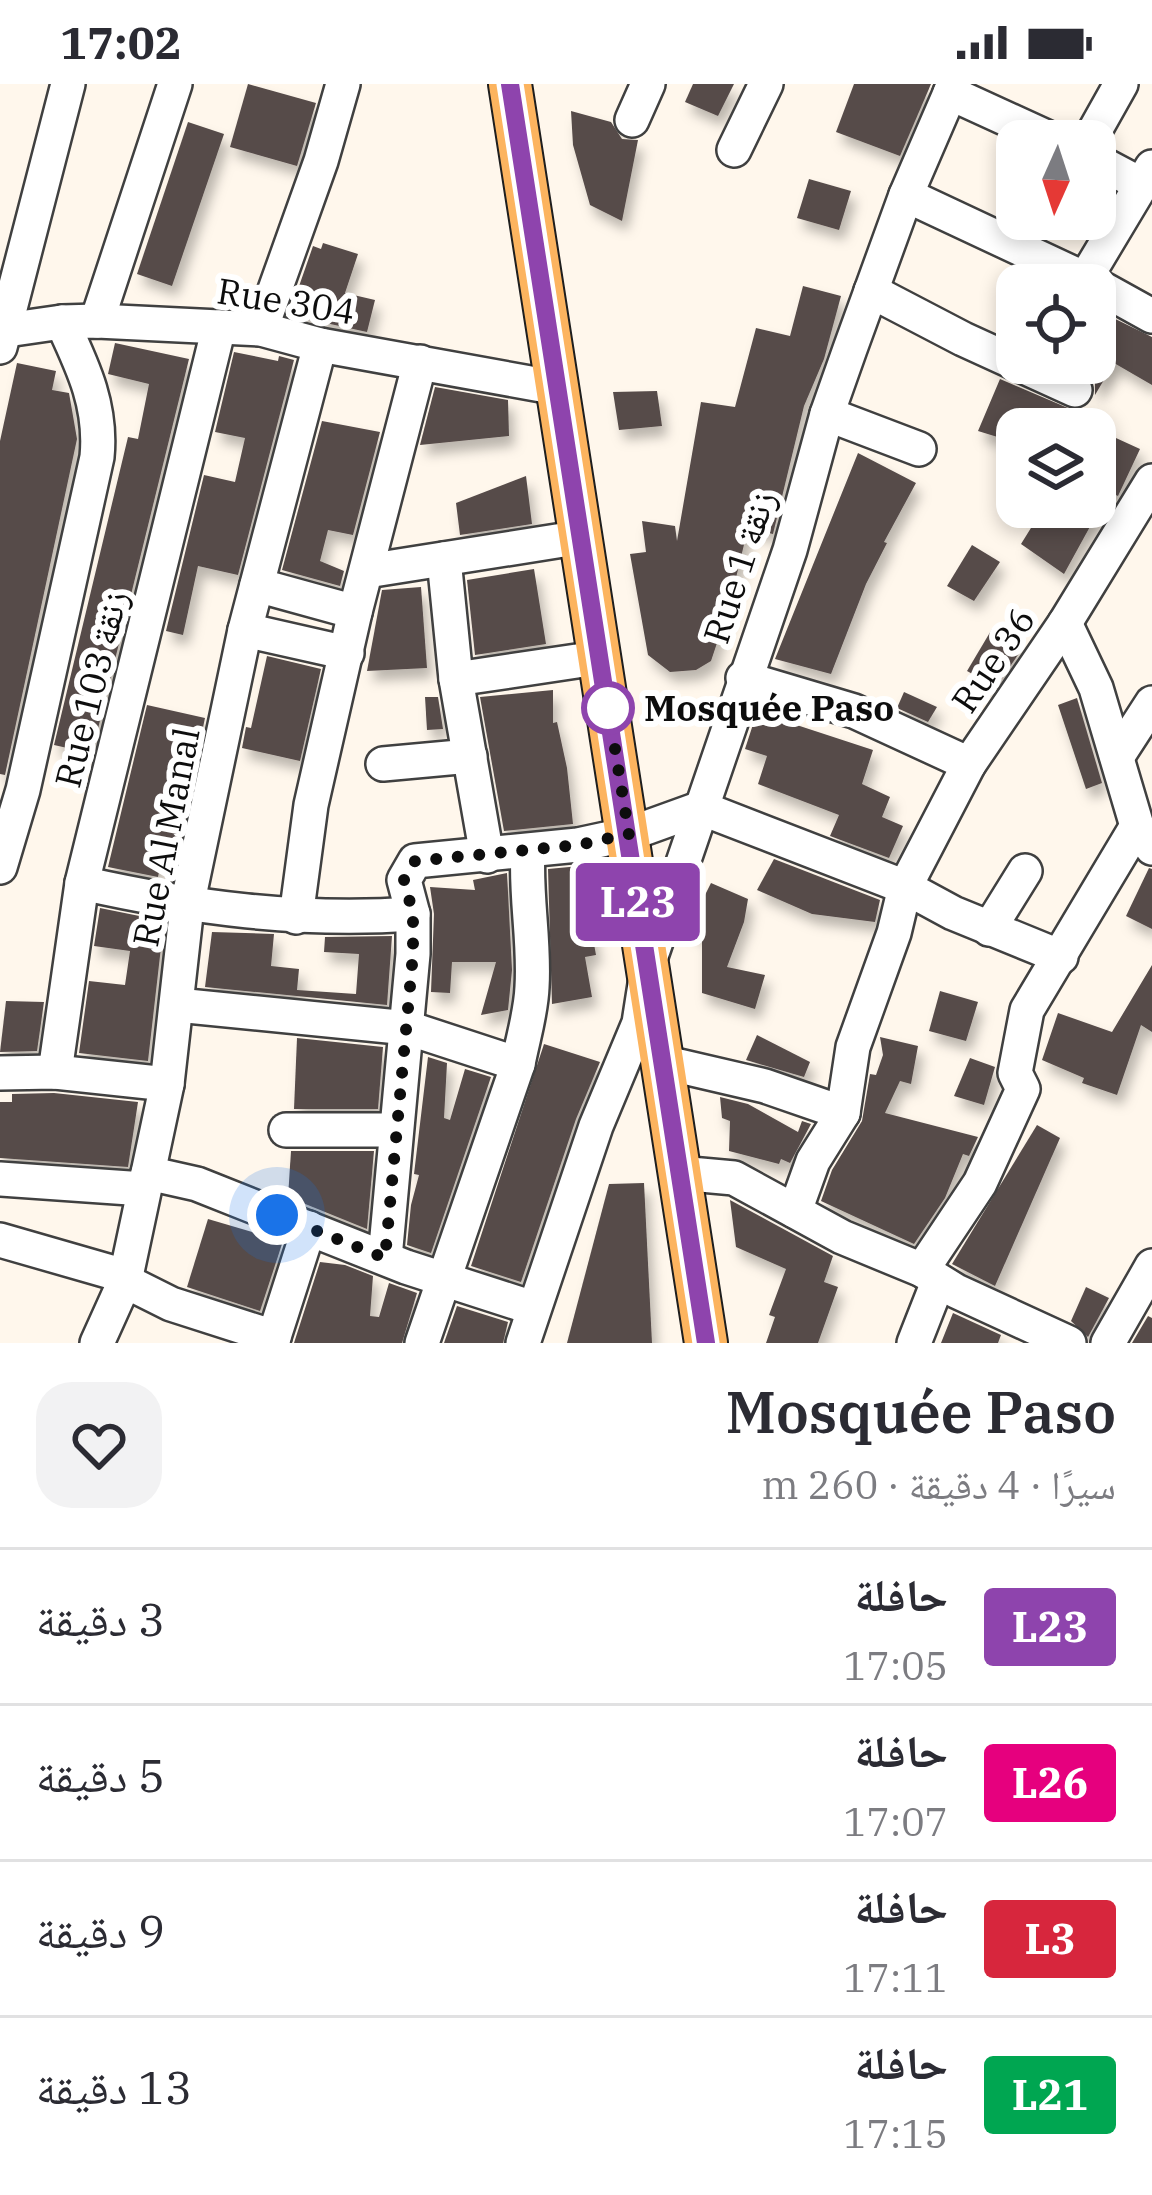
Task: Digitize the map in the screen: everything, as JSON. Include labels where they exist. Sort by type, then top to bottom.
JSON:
[{"type":"main road","points":[[510,84],[706,1343]]},
{"type":"street","points":[[1,337],[68,84]]},
{"type":"street","points":[[98,322],[176,84]]},
{"type":"street","points":[[261,328],[321,161],[343,84]]},
{"type":"street","points":[[632,120],[648,84]]},
{"type":"street","points":[[734,150],[766,84]]},
{"type":"street","points":[[1101,120],[1121,84]]},
{"type":"street","points":[[952,88],[1014,120]]},
{"type":"street","name":"Rue 1 زنقة","points":[[523,1343],[596,1126],[639,1023],[648,965],[790,550],[827,414],[906,195],[952,88]]},
{"type":"street","points":[[1094,264],[1147,176],[1116,166]]},
{"type":"street","points":[[906,195],[1053,264]]},
{"type":"street","points":[[871,291],[1075,390]]},
{"type":"street","points":[[1116,296],[1152,316]]},
{"type":"street","points":[[0,867],[23,790],[97,457],[98,410],[62,322]]},
{"type":"street","name":"Rue 304","points":[[1,337],[62,322],[261,328],[320,345],[558,388]]},
{"type":"street","name":"Rue 103 زنقة","points":[[55,1072],[82,883],[219,327]]},
{"type":"street","name":"Rue Al Manal","points":[[97,1343],[125,1279],[167,1084],[187,905],[245,630],[320,345]]},
{"type":"street","points":[[296,916],[311,806],[420,362]]},
{"type":"street","points":[[827,414],[919,449]]},
{"type":"street","name":"Rue 36","points":[[843,1113],[853,1047],[905,887],[969,764],[1065,623],[1152,481]]},
{"type":"street","points":[[367,571],[582,537]]},
{"type":"street","points":[[444,559],[456,679],[487,856]]},
{"type":"street","points":[[256,585],[356,612]]},
{"type":"street","points":[[914,1343],[930,1276],[980,1184],[1023,1089],[1015,1072],[1027,1010],[1144,837],[1096,688],[1065,623]]},
{"type":"street","points":[[245,630],[347,653]]},
{"type":"street","points":[[456,679],[597,658]]},
{"type":"street","points":[[743,678],[854,711],[969,764]]},
{"type":"street","points":[[1117,758],[1152,703]]},
{"type":"street","points":[[383,764],[470,756]]},
{"type":"street","points":[[385,1258],[409,1028],[413,914],[404,880],[415,861],[487,856],[629,834],[701,808],[905,887],[1061,957]]},
{"type":"street","points":[[422,1343],[518,1064],[532,986],[528,850]]},
{"type":"street","points":[[989,928],[1025,871]]},
{"type":"street","points":[[82,883],[187,905],[296,916],[413,914]]},
{"type":"street","points":[[177,1005],[409,1028],[518,1064]]},
{"type":"street","points":[[662,1062],[765,1086],[843,1113],[813,1161],[794,1211]]},
{"type":"street","points":[[0,1073],[55,1072],[167,1084]]},
{"type":"street","points":[[286,1130],[396,1130]]},
{"type":"street","points":[[680,1173],[734,1178],[842,1238],[1069,1343]]},
{"type":"street","points":[[0,1179],[197,1184],[479,1293],[533,1308]]},
{"type":"street","points":[[0,1240],[125,1279],[171,1304],[273,1340],[309,1228]]},
{"type":"street","points":[[1108,1343],[1150,1274]]},
{"type":"building","points":[[248,84],[316,103],[297,166],[230,147]]},
{"type":"building","points":[[693,84],[734,84],[718,116],[685,102]]},
{"type":"building","points":[[854,84],[931,84],[900,156],[836,132]]},
{"type":"building","points":[[571,111],[611,122],[622,139],[638,140],[622,221],[590,205],[573,145]]},
{"type":"building","points":[[188,122],[224,134],[172,286],[137,274]]},
{"type":"building","points":[[809,179],[851,191],[839,230],[797,218]]},
{"type":"building","points":[[323,243],[358,254],[345,293],[375,300],[367,332],[289,315],[313,246],[321,249]]},
{"type":"building","points":[[803,286],[841,296],[824,359],[804,406],[773,534],[748,528],[711,661],[696,670],[670,672],[648,655],[630,554],[646,552],[642,521],[675,526],[677,541],[701,402],[735,407],[756,328],[790,336]]},
{"type":"building","points":[[1116,319],[1152,337],[1152,385],[1116,364]]},
{"type":"building","points":[[115,343],[189,359],[93,749],[86,747],[85,752],[54,745],[128,437],[138,439],[149,384],[108,374]]},
{"type":"building","points":[[234,352],[294,360],[238,575],[198,566],[183,635],[166,631],[204,475],[235,482],[245,438],[215,432]]},
{"type":"building","points":[[17,363],[56,371],[52,390],[69,393],[77,439],[5,775],[0,774],[0,441]]},
{"type":"building","points":[[998,384],[1012,384],[1068,408],[996,408],[996,437],[978,431]]},
{"type":"building","points":[[435,387],[508,400],[509,436],[420,445]]},
{"type":"building","points":[[657,391],[662,426],[619,430],[613,392]]},
{"type":"building","points":[[322,421],[380,432],[353,535],[328,530],[320,561],[344,571],[340,586],[282,570]]},
{"type":"building","points":[[1116,438],[1140,449],[1116,495]]},
{"type":"building","points":[[858,453],[916,483],[884,542],[831,674],[775,659]]},
{"type":"building","points":[[526,476],[532,524],[460,535],[456,503]]},
{"type":"building","points":[[1031,528],[1089,528],[1064,574],[1021,544]]},
{"type":"building","points":[[972,545],[1000,562],[974,601],[947,586]]},
{"type":"building","points":[[534,569],[546,644],[475,655],[467,580]]},
{"type":"building","points":[[421,587],[427,668],[367,671],[382,590]]},
{"type":"building","points":[[992,629],[1022,649],[996,687],[967,671]]},
{"type":"building","points":[[267,656],[321,669],[300,761],[242,748]]},
{"type":"building","points":[[553,690],[553,723],[557,722],[567,768],[573,824],[504,831],[480,697]]},
{"type":"building","points":[[904,692],[937,707],[928,722],[897,708]]},
{"type":"building","points":[[425,697],[438,697],[443,729],[427,730]]},
{"type":"building","points":[[1077,698],[1102,783],[1086,789],[1058,705]]},
{"type":"building","points":[[147,705],[205,718],[176,855],[163,852],[158,877],[108,867]]},
{"type":"building","points":[[757,712],[873,750],[862,784],[890,797],[882,817],[903,826],[889,858],[830,836],[839,815],[758,784],[767,756],[745,749]]},
{"type":"building","points":[[774,859],[880,900],[875,922],[812,914],[757,890]]},
{"type":"building","points":[[580,866],[596,955],[585,957],[592,997],[552,1004],[548,869]]},
{"type":"building","points":[[1152,869],[1152,929],[1126,916]]},
{"type":"building","points":[[507,873],[512,970],[508,1010],[481,1015],[496,962],[452,962],[450,993],[431,992],[434,914],[430,887],[475,890],[473,880]]},
{"type":"building","points":[[711,883],[748,899],[727,967],[765,975],[755,1009],[702,993],[702,934],[688,929]]},
{"type":"building","points":[[100,908],[164,921],[148,1061],[79,1053],[89,981],[125,985],[130,951],[94,946]]},
{"type":"building","points":[[212,932],[274,934],[271,966],[299,969],[297,990],[356,994],[359,954],[324,952],[325,937],[392,936],[387,1005],[205,987]]},
{"type":"building","points":[[1152,965],[1152,1032],[1141,1025],[1117,1095],[1082,1083],[1084,1078],[1042,1060],[1058,1013],[1112,1032]]},
{"type":"building","points":[[940,991],[978,1002],[966,1041],[929,1031]]},
{"type":"building","points":[[6,1001],[44,1002],[37,1051],[0,1052]]},
{"type":"building","points":[[757,1035],[810,1062],[804,1077],[746,1060]]},
{"type":"building","points":[[880,1037],[918,1046],[911,1084],[900,1081],[885,1113],[978,1137],[969,1156],[963,1154],[945,1198],[914,1244],[821,1201],[832,1170],[862,1121],[870,1074],[876,1075],[883,1055]]},
{"type":"building","points":[[297,1038],[383,1047],[378,1109],[294,1109]]},
{"type":"building","points":[[544,1044],[600,1062],[521,1282],[471,1266]]},
{"type":"building","points":[[428,1057],[447,1063],[444,1118],[450,1120],[465,1069],[491,1077],[431,1253],[407,1245],[419,1175],[414,1174]]},
{"type":"building","points":[[970,1058],[995,1067],[984,1105],[954,1096]]},
{"type":"building","points":[[54,1093],[138,1102],[128,1167],[0,1158],[0,1102],[12,1102],[12,1094]]},
{"type":"building","points":[[720,1097],[748,1104],[798,1132],[802,1121],[811,1124],[790,1163],[729,1151],[730,1121],[722,1118]]},
{"type":"building","points":[[1037,1125],[1060,1138],[995,1286],[952,1264]]},
{"type":"building","points":[[291,1151],[374,1151],[367,1229],[288,1197]]},
{"type":"building","points":[[644,1183],[652,1343],[567,1343],[609,1184]]},
{"type":"building","points":[[730,1200],[833,1256],[824,1282],[838,1287],[818,1343],[766,1343],[775,1317],[769,1315],[786,1269],[736,1247]]},
{"type":"building","points":[[208,1219],[283,1241],[260,1311],[187,1287]]},
{"type":"building","points":[[320,1262],[373,1276],[370,1316],[379,1317],[389,1283],[417,1293],[402,1343],[294,1343]]},
{"type":"building","points":[[1086,1287],[1109,1298],[1088,1337],[1071,1321]]},
{"type":"building","points":[[457,1306],[508,1322],[503,1343],[444,1343]]},
{"type":"building","points":[[953,1313],[1001,1335],[998,1343],[941,1343]]},
{"type":"building","points":[[1148,1316],[1152,1318],[1152,1343],[1132,1343]]},
{"type":"bus line","name":"L23","points":[[510,84],[706,1343]]},
{"type":"place","name":"Mosquée Paso","points":[[608,708]]},
{"type":"route","points":[[277,1215],[385,1258],[409,1028],[413,914],[404,880],[407,872],[415,861],[578,845],[629,834],[607,700],[608,708]]}]
